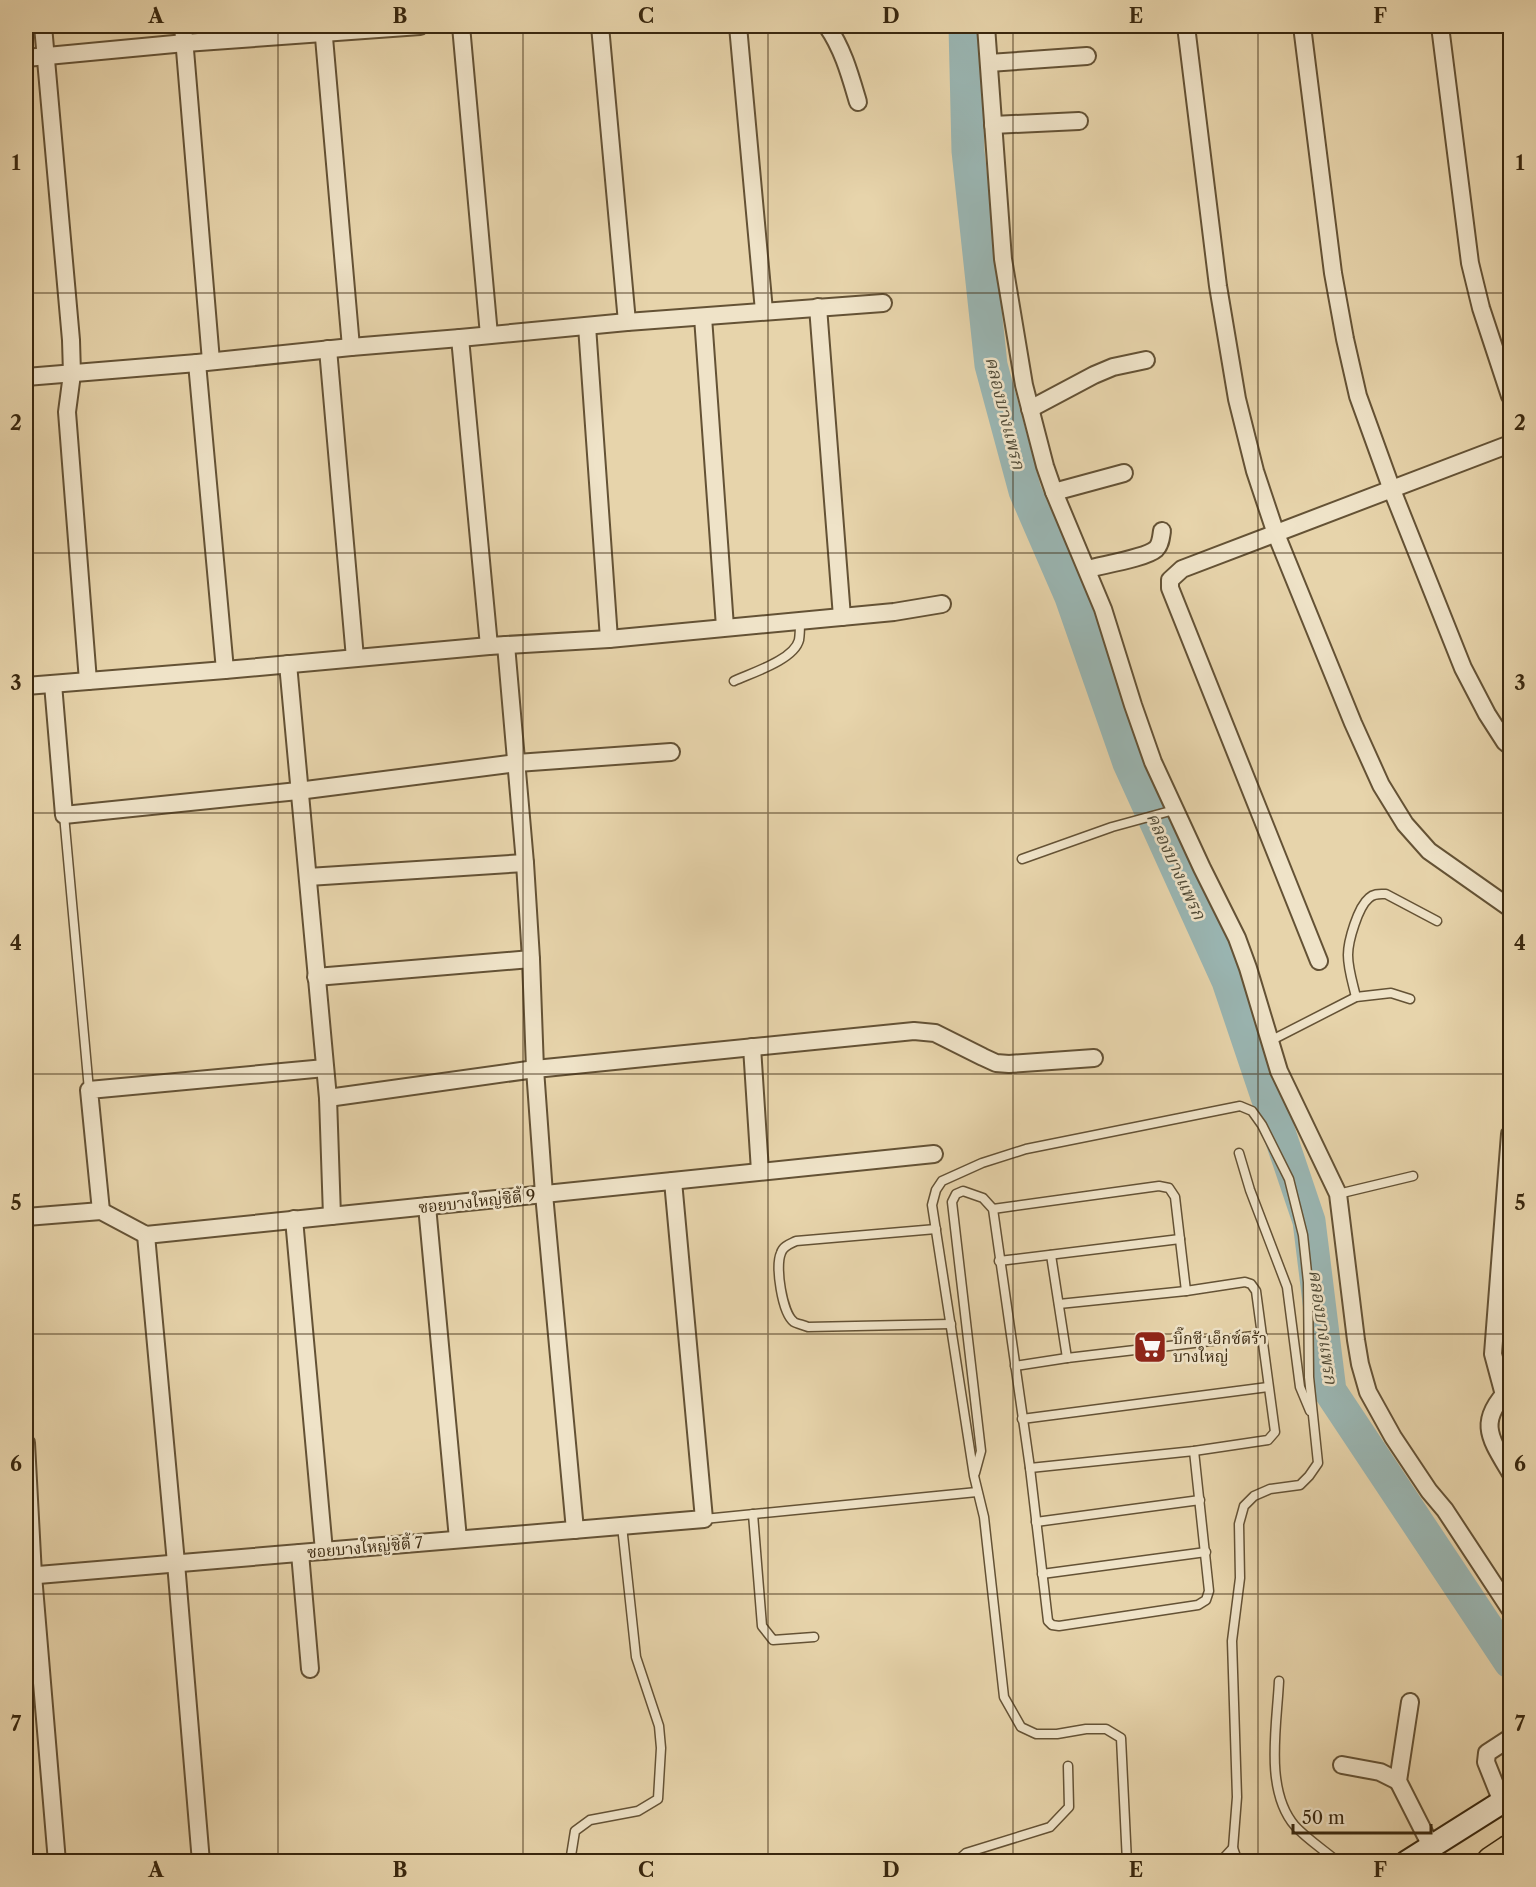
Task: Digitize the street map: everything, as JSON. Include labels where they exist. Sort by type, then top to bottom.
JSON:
[{"type":"highway","points":[[1492,1862],[1510,1850]]},
{"type":"main road","points":[[1407,1862],[1507,1799]]},
{"type":"street","points":[[43,26],[72,374],[67,412],[88,681]]},
{"type":"street","points":[[183,26],[225,670]]},
{"type":"street","points":[[26,58],[323,29],[420,26]]},
{"type":"street","points":[[461,26],[489,334]]},
{"type":"street","points":[[600,26],[627,322]]},
{"type":"street","points":[[738,26],[764,311]]},
{"type":"street","points":[[827,26],[837,40],[858,102]]},
{"type":"street","points":[[986,26],[1003,259],[1010,311],[1030,409],[1054,492],[1103,609],[1169,812],[1237,938],[1286,1087],[1338,1194],[1359,1356],[1368,1392],[1393,1437],[1429,1491],[1445,1510],[1510,1609]]},
{"type":"street","points":[[1186,26],[1218,286],[1237,399],[1255,471],[1276,534],[1353,723],[1381,785],[1405,824],[1429,851],[1510,908]]},
{"type":"street","points":[[1302,26],[1333,273],[1358,396],[1392,490],[1463,668],[1487,714],[1510,746]]},
{"type":"street","points":[[1440,26],[1470,262],[1481,308],[1510,396]]},
{"type":"street","points":[[323,29],[351,347]]},
{"type":"street","points":[[988,63],[1087,56]]},
{"type":"street","points":[[993,125],[1079,121]]},
{"type":"street","points":[[26,377],[627,322],[883,303]]},
{"type":"street","points":[[818,307],[842,616]]},
{"type":"street","points":[[703,317],[725,627]]},
{"type":"street","points":[[587,326],[609,639]]},
{"type":"street","points":[[460,338],[489,646]]},
{"type":"street","points":[[328,349],[355,658]]},
{"type":"street","points":[[1030,409],[1094,375],[1113,367],[1146,360]]},
{"type":"street","points":[[1319,961],[1170,588],[1170,580],[1182,569],[1510,444]]},
{"type":"street","points":[[1054,492],[1124,473]]},
{"type":"street","points":[[1088,569],[1146,554],[1156,549],[1162,531]]},
{"type":"street","points":[[26,686],[489,646],[609,639],[894,612],[942,604]]},
{"type":"street","points":[[506,645],[525,863],[535,1070],[544,1194],[575,1530]]},
{"type":"street","points":[[288,664],[328,1098],[332,1216]]},
{"type":"street","points":[[53,684],[64,815],[298,791],[517,763],[671,752]]},
{"type":"street","points":[[308,877],[525,863]]},
{"type":"street","points":[[316,977],[531,959]]},
{"type":"street","points":[[328,1098],[535,1070],[914,1031],[935,1033],[996,1063],[1094,1058]]},
{"type":"street","points":[[752,1047],[760,1171]]},
{"type":"street","points":[[101,1211],[89,1090],[325,1068]]},
{"type":"street","points":[[1510,1134],[1493,1354],[1508,1395],[1491,1413],[1489,1428],[1494,1445],[1510,1472]]},
{"type":"street","name":"ซอยบางใหญ่ซิตี้ 9","points":[[146,1234],[934,1154]]},
{"type":"street","points":[[673,1181],[704,1519]]},
{"type":"street","points":[[427,1206],[458,1539]]},
{"type":"street","points":[[26,1217],[101,1211],[146,1234],[201,1862]]},
{"type":"street","points":[[294,1220],[324,1551]]},
{"type":"street","points":[[26,1443],[29,1575],[57,1862]]},
{"type":"street","name":"ซอยบางใหญ่ซิตี้ 7","points":[[29,1575],[704,1519]]},
{"type":"street","points":[[300,1553],[310,1669]]},
{"type":"street","points":[[1410,1702],[1398,1781],[1431,1846]]},
{"type":"street","points":[[1507,1799],[1486,1762],[1487,1753],[1510,1738]]},
{"type":"street","points":[[1342,1766],[1380,1772],[1398,1781]]},
{"type":"lane","points":[[734,681],[785,658],[795,649],[799,641],[800,620]]},
{"type":"lane","points":[[1022,859],[1137,820],[1169,812]]},
{"type":"lane","points":[[64,815],[89,1090]]},
{"type":"lane","points":[[1356,997],[1348,957],[1350,938],[1370,896],[1377,893],[1386,894],[1437,921]]},
{"type":"lane","points":[[1270,1041],[1356,997],[1391,993],[1410,999]]},
{"type":"lane","points":[[1127,1862],[1122,1738],[1106,1729],[1036,1734],[1021,1727],[1004,1697],[984,1517],[974,1476],[932,1205],[936,1190],[942,1180],[982,1163],[1041,1144],[1240,1106],[1252,1111],[1262,1125],[1289,1179],[1303,1235],[1308,1282],[1309,1377],[1318,1462],[1300,1485],[1270,1489],[1254,1497],[1244,1506],[1239,1524],[1240,1578],[1232,1641],[1238,1797],[1233,1848],[1238,1862]]},
{"type":"lane","points":[[1239,1153],[1250,1190],[1287,1287],[1300,1387],[1314,1422]]},
{"type":"lane","points":[[1338,1194],[1413,1176]]},
{"type":"lane","points":[[993,1209],[1159,1186],[1169,1188],[1175,1197],[1186,1291]]},
{"type":"lane","points":[[974,1476],[981,1451],[952,1202],[956,1194],[963,1191],[983,1198],[993,1209],[1030,1468],[1048,1621],[1052,1625],[1059,1626],[1198,1605],[1206,1600],[1209,1591],[1206,1552],[1194,1451]]},
{"type":"lane","points":[[936,1229],[796,1241],[786,1246],[780,1253],[780,1286],[787,1313],[794,1322],[807,1326],[951,1324]]},
{"type":"lane","points":[[999,1261],[1180,1239]]},
{"type":"lane","points":[[1051,1255],[1067,1358]]},
{"type":"lane","points":[[1030,1468],[1194,1451],[1268,1440],[1275,1432],[1256,1291],[1251,1284],[1245,1282],[1186,1291],[1059,1304]]},
{"type":"lane","points":[[1015,1366],[1262,1335]]},
{"type":"lane","points":[[1022,1419],[1268,1387]]},
{"type":"lane","points":[[704,1519],[977,1492]]},
{"type":"lane","points":[[1036,1522],[1200,1500]]},
{"type":"lane","points":[[753,1514],[762,1626],[773,1640],[814,1637]]},
{"type":"lane","points":[[570,1862],[575,1831],[590,1820],[638,1811],[658,1799],[661,1749],[659,1726],[636,1657],[622,1526]]},
{"type":"lane","points":[[1042,1574],[1206,1552]]},
{"type":"lane","points":[[1279,1681],[1275,1771],[1280,1802],[1295,1826],[1338,1862]]},
{"type":"lane","points":[[956,1862],[966,1853],[1050,1827],[1069,1807],[1068,1766]]},
{"type":"lane","points":[[1220,1862],[1233,1848]]},
{"type":"waterway","name":"คลองบางแพรก","points":[[965,26],[968,151],[991,365],[1025,491],[1071,597],[1129,763],[1228,981],[1309,1221],[1330,1391],[1510,1662]]},
{"type":"place","name":"บิ๊กซี เอ็กซ์ตร้า บางใหญ่","points":[[1150,1347]]}]
